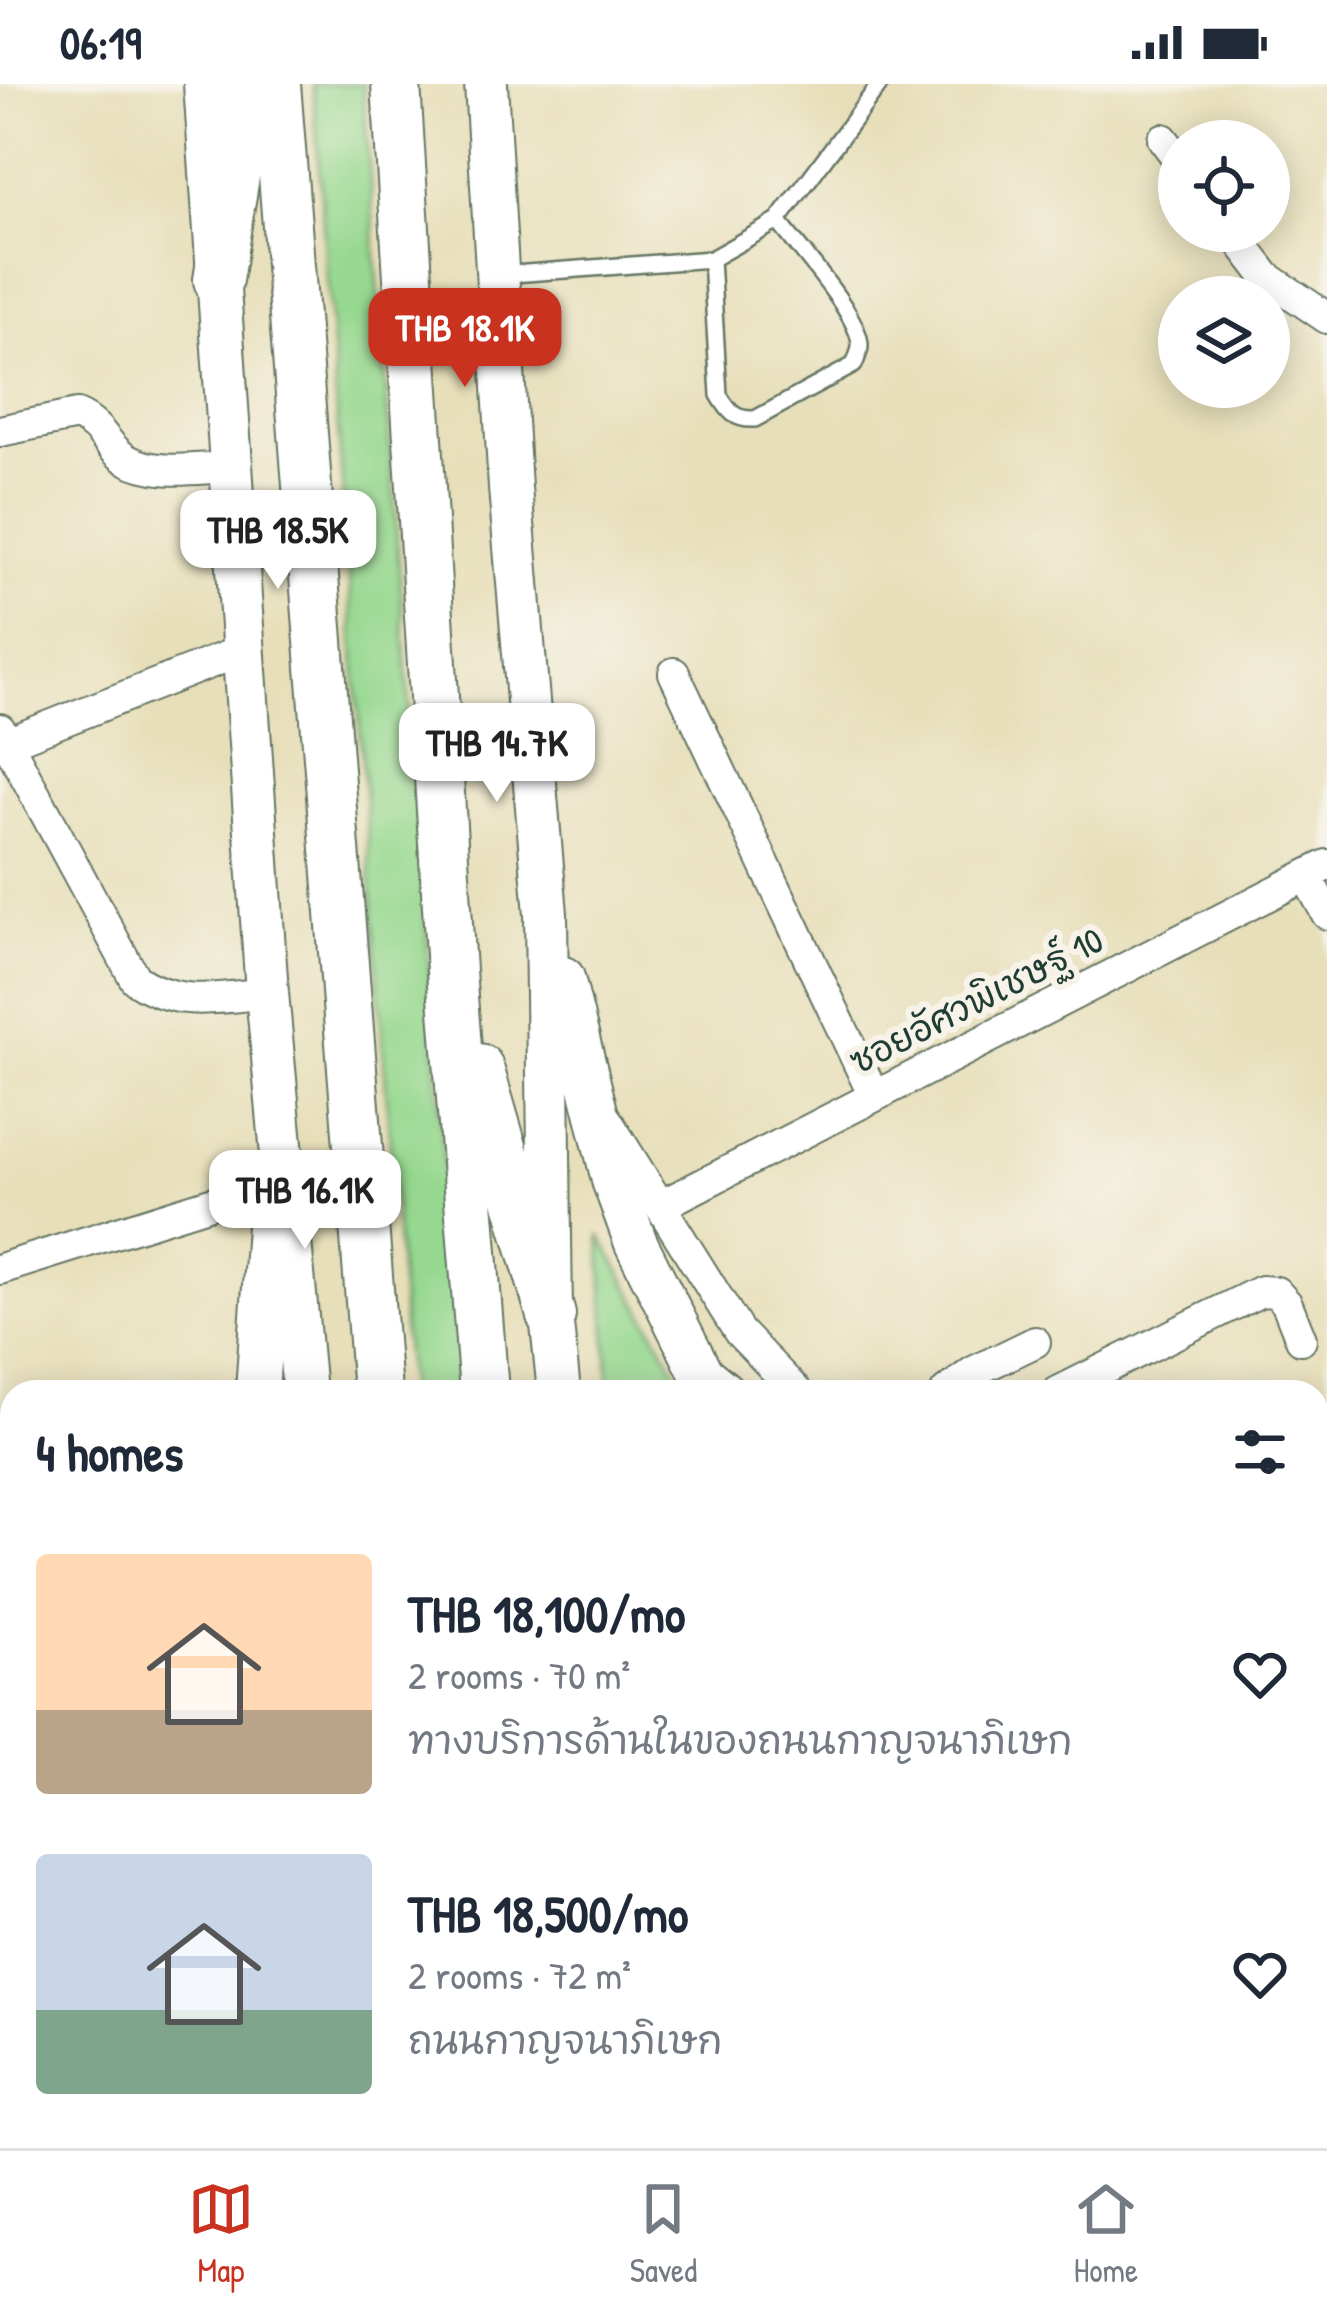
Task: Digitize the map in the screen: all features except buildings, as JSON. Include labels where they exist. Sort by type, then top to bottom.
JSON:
[{"type":"highway","points":[[218,280],[250,84]]},
{"type":"highway","points":[[276,84],[375,1380]]},
{"type":"highway","points":[[396,84],[451,971],[483,1380]]},
{"type":"highway","points":[[451,971],[551,1316]]},
{"type":"main road","points":[[205,84],[266,993],[303,1380]]},
{"type":"main road","points":[[486,84],[510,488],[546,914],[551,1316],[558,1380]]},
{"type":"main road","points":[[546,914],[613,1180],[636,1243],[708,1380]]},
{"type":"main road","points":[[257,1380],[278,1106]]},
{"type":"street","points":[[1248,252],[1267,277],[1327,318]]},
{"type":"street","points":[[0,431],[77,415],[105,433],[124,458],[142,465],[230,467]]},
{"type":"street","points":[[243,650],[4,736],[135,979],[171,998],[266,993]]},
{"type":"street","points":[[674,673],[874,1096]]},
{"type":"street","points":[[1317,870],[1327,914]]},
{"type":"street","name":"ซอยอัศวพิเชษฐ์ 10","points":[[662,1205],[1317,870]]},
{"type":"street","points":[[596,1104],[739,1332],[785,1380]]},
{"type":"street","points":[[0,1269],[271,1184]]},
{"type":"street","points":[[1082,1380],[1261,1291],[1276,1292],[1287,1304],[1301,1339]]},
{"type":"street","points":[[962,1380],[1036,1342]]},
{"type":"lane","points":[[497,275],[711,259],[778,221],[880,84]]},
{"type":"lane","points":[[711,259],[719,394],[728,411],[740,419],[755,419],[854,365],[860,348],[848,314],[778,221]]},
{"type":"green space","points":[[313,84],[363,84],[460,1380],[407,1380]]},
{"type":"green space","points":[[600,1235],[681,1380],[609,1380]]}]
